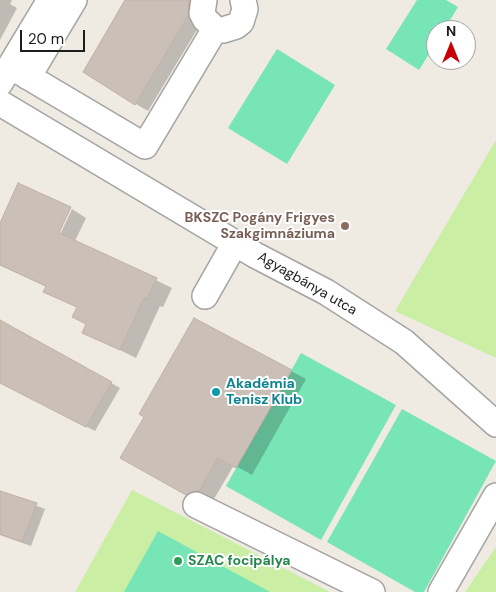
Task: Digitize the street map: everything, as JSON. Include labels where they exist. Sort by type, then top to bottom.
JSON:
[{"type":"street","points":[[13,75],[50,0]]},
{"type":"street","points":[[13,75],[74,0]]},
{"type":"street","points":[[204,0],[202,13],[205,19],[216,29],[230,29],[242,11],[256,0]]},
{"type":"street","points":[[13,75],[145,146],[216,29]]},
{"type":"street","name":"Agyagbánya utca","points":[[0,103],[235,243],[326,292],[404,342],[496,424]]},
{"type":"street","points":[[205,296],[235,243]]},
{"type":"street","points":[[441,592],[496,496]]},
{"type":"street","points":[[196,505],[372,592]]},
{"type":"green space","points":[[417,0],[446,0],[458,7],[450,20],[426,20],[426,59],[419,70],[386,49]]},
{"type":"green space","points":[[277,49],[335,85],[287,164],[228,128]]},
{"type":"green space","points":[[496,140],[496,358],[395,311]]},
{"type":"green space","points":[[301,353],[396,405],[321,540],[226,486]]},
{"type":"green space","points":[[402,409],[496,461],[424,592],[415,592],[327,542]]},
{"type":"green space","points":[[132,490],[330,592],[75,592]]},
{"type":"green space","name":"SZAC focipálya","points":[[158,531],[270,592],[124,592]]},
{"type":"green space","points":[[496,547],[496,592],[465,592]]},
{"type":"building","points":[[125,0],[189,0],[188,16],[135,105],[83,72]]},
{"type":"building","points":[[18,183],[71,207],[59,233],[157,278],[147,299],[144,298],[120,350],[82,333],[86,324],[72,317],[77,307],[43,292],[46,286],[0,265],[0,223]]},
{"type":"building","name":"Akadémia Tenisz Klub","points":[[194,318],[292,370],[236,468],[218,458],[199,491],[186,495],[120,458],[144,417],[139,414]]},
{"type":"building","points":[[0,320],[112,382],[86,427],[0,383]]},
{"type":"building","points":[[0,491],[37,503],[22,542],[0,534]]},
{"type":"place","name":"BKSZC Pogány Frigyes Szakgimnáziuma","points":[[345,226]]},
{"type":"place","name":"Akadémia Tenisz Klub","points":[[216,392]]},
{"type":"place","name":"SZAC focipálya","points":[[178,561]]}]
